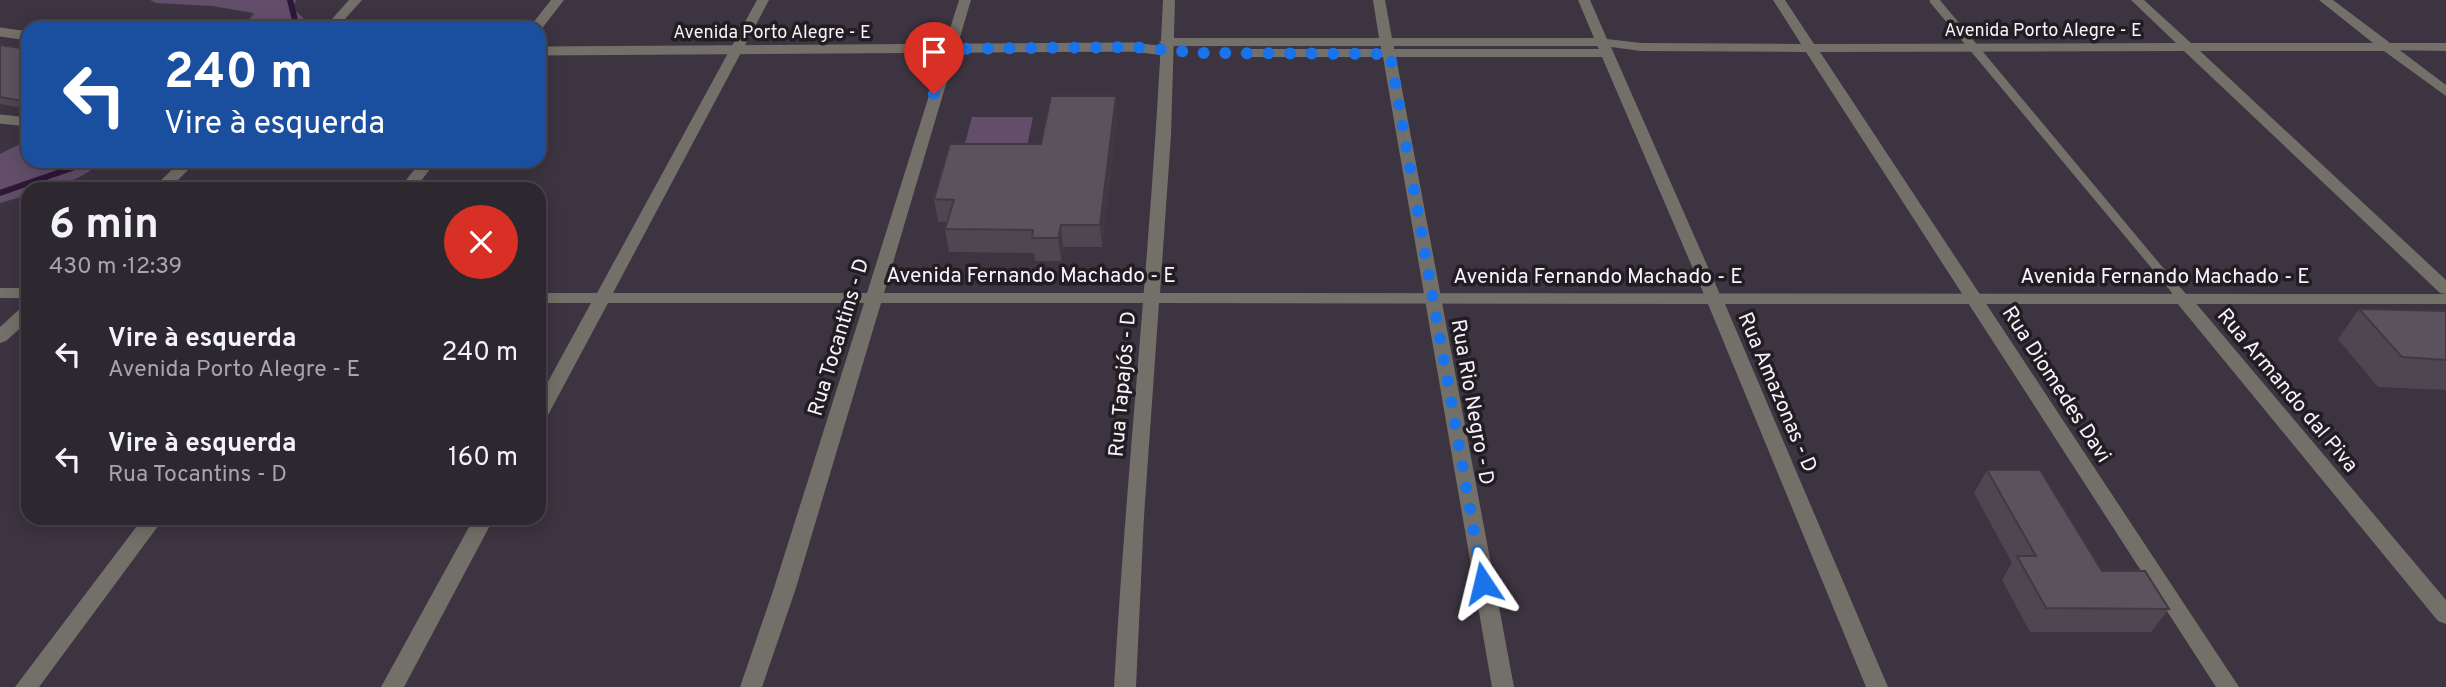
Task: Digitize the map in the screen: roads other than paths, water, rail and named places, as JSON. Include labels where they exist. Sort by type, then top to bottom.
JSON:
[{"type":"street","points":[[336,21],[356,0]]},
{"type":"street","points":[[541,21],[558,0]]},
{"type":"street","points":[[546,402],[763,0]]},
{"type":"street","name":"Rua Tocantins - D","points":[[751,687],[784,592],[965,0]]},
{"type":"street","name":"Rua Tapajós - D","points":[[1125,687],[1134,516],[1164,135],[1169,0]]},
{"type":"street","name":"Rua Rio Negro - D","points":[[1379,0],[1503,687]]},
{"type":"street","name":"Rua Amazonas - D","points":[[1584,0],[1714,299],[1877,687]]},
{"type":"street","name":"Rua Diomedes Davi","points":[[1779,0],[2228,687]]},
{"type":"street","points":[[2137,0],[2446,289]]},
{"type":"street","points":[[2325,0],[2446,92]]},
{"type":"street","name":"Avenida Porto Alegre - E","points":[[1166,47],[2446,47]]},
{"type":"street","points":[[168,182],[182,168]]},
{"type":"street","points":[[412,182],[424,168]]},
{"type":"street","points":[[0,293],[21,293]]},
{"type":"street","name":"Avenida Fernando Machado - E","points":[[546,298],[874,296],[2446,299]]},
{"type":"street","name":"Rua Armando dal Piva","points":[[2183,299],[2446,615]]},
{"type":"street","points":[[0,337],[21,318]]},
{"type":"street","points":[[26,687],[149,525]]},
{"type":"street","points":[[392,687],[480,525]]},
{"type":"lane","name":"Rua Armando dal Piva","points":[[1934,0],[2183,299]]},
{"type":"lane","points":[[0,32],[21,35]]},
{"type":"lane","name":"Avenida Porto Alegre - E","points":[[546,51],[1166,47]]},
{"type":"lane","points":[[0,118],[21,121]]},
{"type":"waterway","points":[[290,0],[295,21]]},
{"type":"waterway","points":[[32,182],[72,168]]},
{"type":"waterway","points":[[0,193],[21,186]]}]
